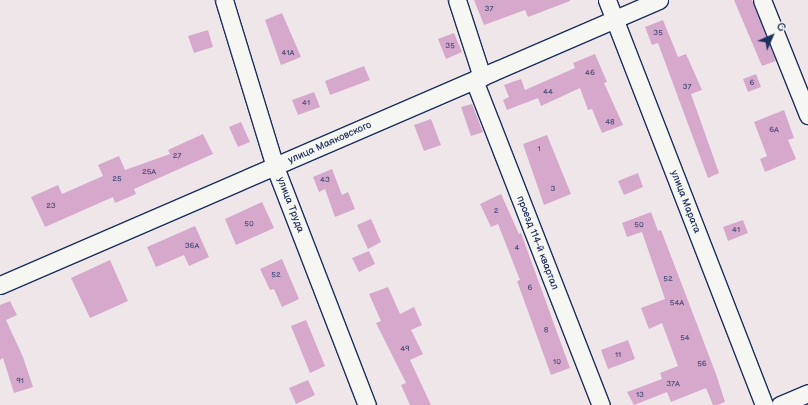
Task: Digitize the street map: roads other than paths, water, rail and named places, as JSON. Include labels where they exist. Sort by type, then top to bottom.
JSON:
[{"type":"street","name":"улица Труда","points":[[224,0],[275,167],[367,405]]},
{"type":"street","name":"проезд 114-й квартал","points":[[457,0],[478,78],[601,405]]},
{"type":"street","name":"улица Марата","points":[[607,0],[764,405]]},
{"type":"street","name":"улица Маяковского","points":[[0,285],[659,0]]},
{"type":"street","points":[[762,0],[808,115]]},
{"type":"street","points":[[780,405],[808,393]]}]
